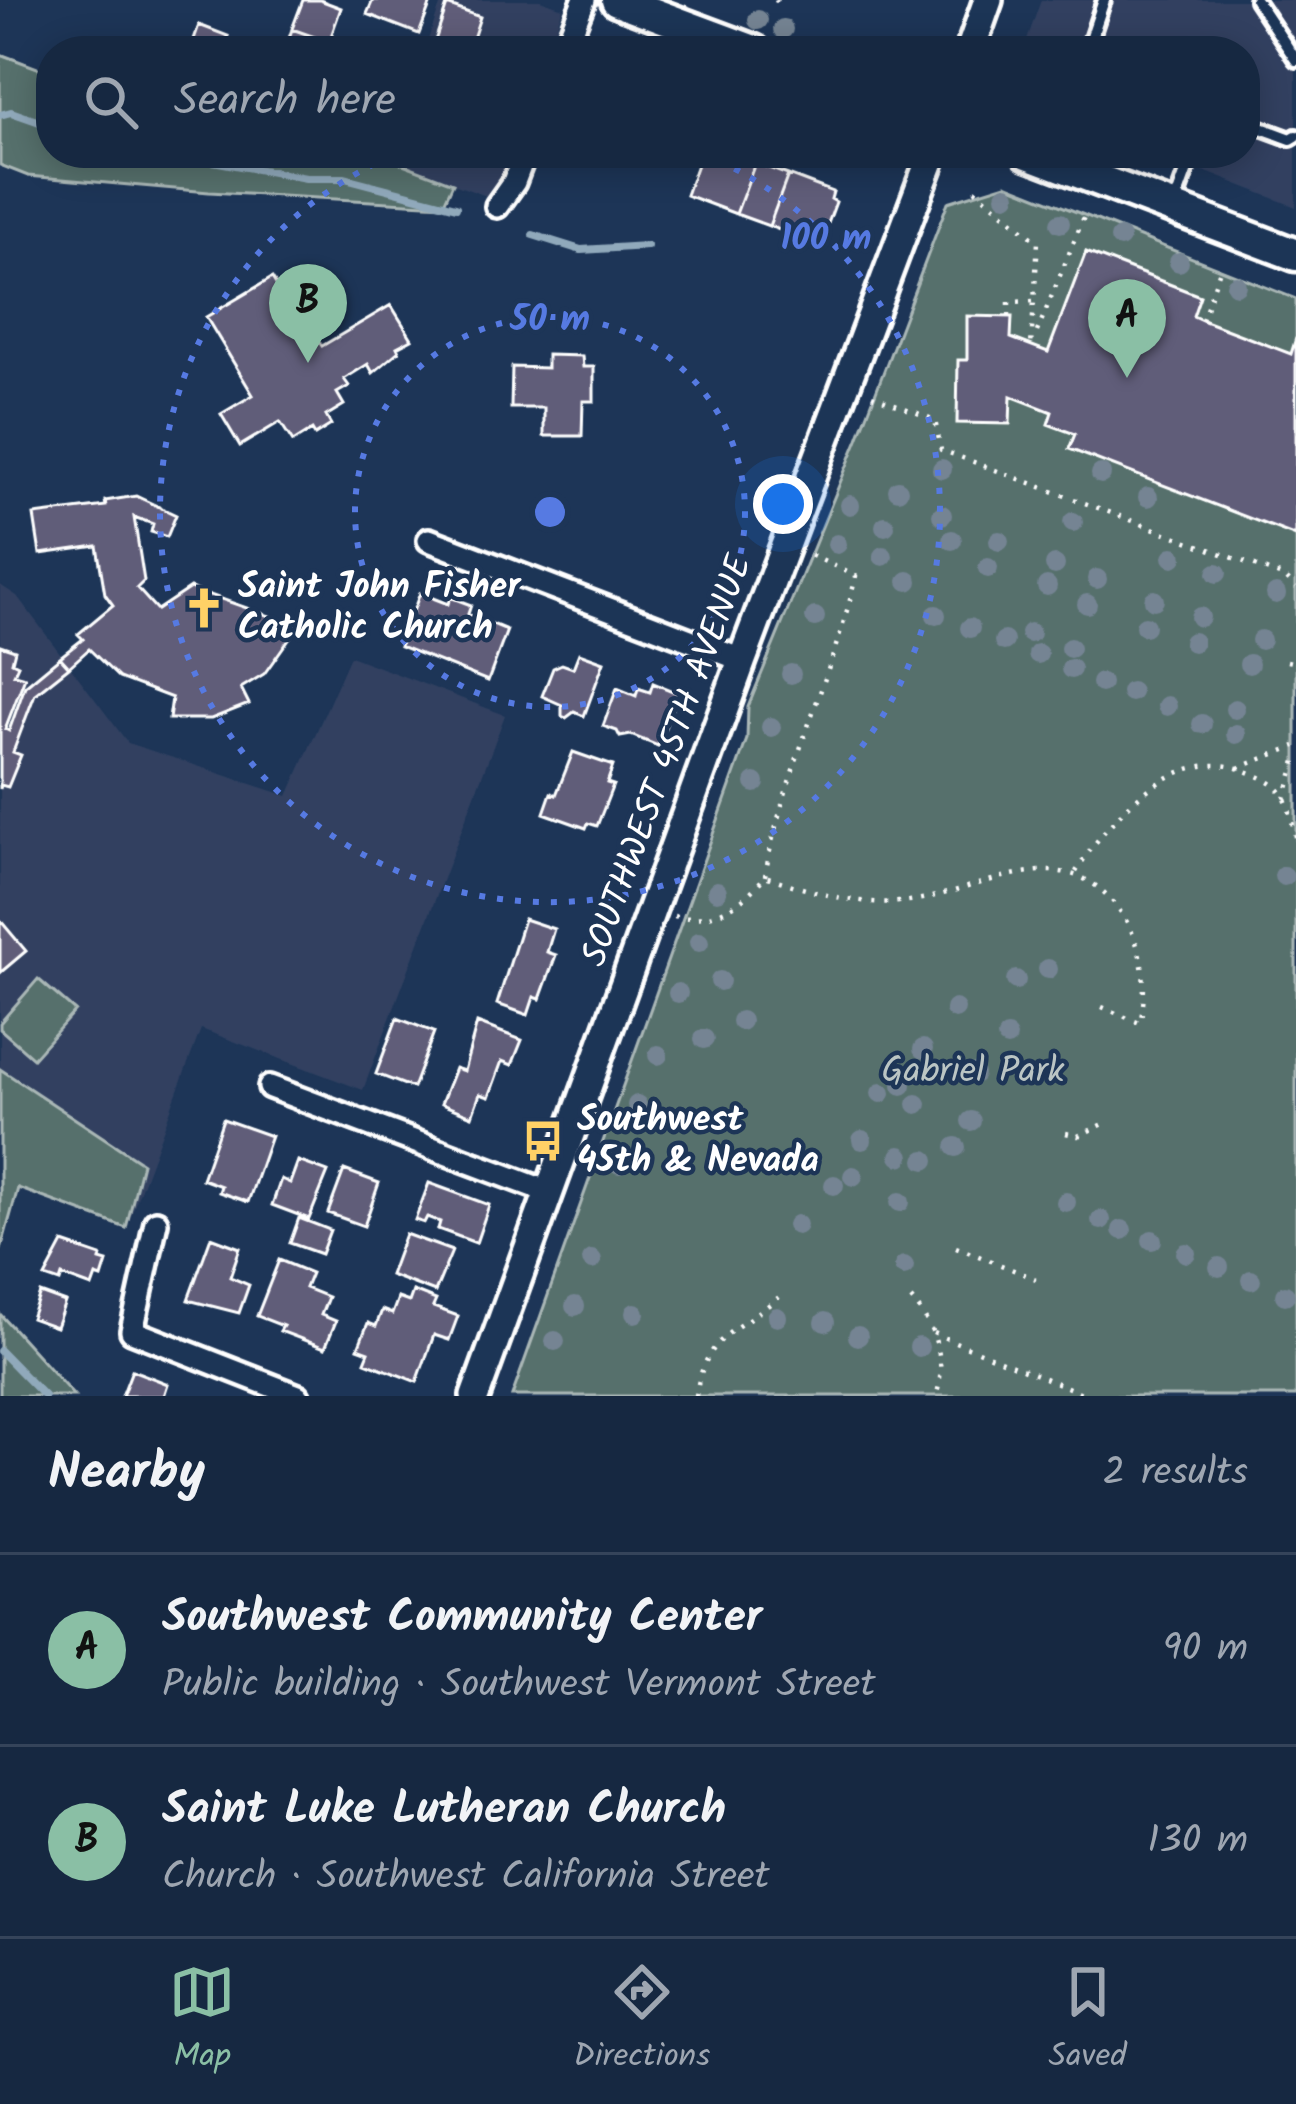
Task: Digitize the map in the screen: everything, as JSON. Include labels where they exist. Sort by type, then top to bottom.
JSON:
[{"type":"main road","points":[[617,0],[714,36]]},
{"type":"main road","points":[[1067,168],[1296,256]]},
{"type":"street","points":[[570,36],[584,0]]},
{"type":"street","points":[[975,36],[988,0]]},
{"type":"street","points":[[497,206],[519,168]]},
{"type":"street","name":"SOUTHWEST 45TH AVENUE","points":[[475,1396],[742,660],[928,168]]},
{"type":"street","points":[[429,540],[742,660]]},
{"type":"street","points":[[270,1087],[549,1192]]},
{"type":"street","points":[[156,1222],[132,1331],[298,1396]]},
{"type":"lane","points":[[1092,36],[1104,0]]},
{"type":"lane","points":[[1256,0],[1296,60]]},
{"type":"lane","points":[[1260,128],[1291,140],[1296,136]]},
{"type":"lane","points":[[1172,208],[1187,168]]},
{"type":"path","points":[[975,189],[1038,242],[1034,338]]},
{"type":"path","points":[[1031,346],[1086,212]]},
{"type":"path","points":[[1202,320],[1222,265]]},
{"type":"path","points":[[1009,316],[1009,302],[1036,302]]},
{"type":"path","points":[[848,386],[935,420],[941,450],[1285,577],[1296,588]]},
{"type":"path","points":[[652,910],[683,918],[707,917],[749,896],[765,876],[778,818],[846,619],[856,576],[787,545]]},
{"type":"path","points":[[1287,661],[1296,663]]},
{"type":"path","points":[[1076,872],[1109,826],[1156,784],[1199,766],[1238,768],[1296,746]]},
{"type":"path","points":[[1285,799],[1296,760]]},
{"type":"path","points":[[1238,768],[1275,787],[1285,799],[1296,842]]},
{"type":"path","points":[[765,876],[824,895],[893,902],[926,899],[1025,872],[1076,872],[1110,900],[1130,928],[1145,984],[1142,1024],[1102,1007]]},
{"type":"path","points":[[1066,1133],[1078,1136],[1108,1122]]},
{"type":"path","points":[[956,1247],[1036,1279]]},
{"type":"path","points":[[695,1396],[713,1347],[784,1292]]},
{"type":"path","points":[[911,1299],[933,1334],[941,1376],[936,1396]]},
{"type":"path","points":[[933,1334],[1089,1396]]},
{"type":"shaded area","points":[[442,0],[540,0],[563,8],[553,36],[429,36]]},
{"type":"shaded area","points":[[1041,0],[1296,0],[1296,207],[1196,168],[1260,168],[1260,36],[1028,36]]},
{"type":"shaded area","points":[[408,168],[506,168],[495,199]]},
{"type":"shaded area","points":[[0,585],[17,596],[128,743],[288,796],[350,656],[505,715],[363,1090],[201,1029],[126,1228],[0,1181]]},
{"type":"green space","points":[[0,54],[36,67],[36,168],[414,168],[453,183],[443,205],[28,176],[0,165]]},
{"type":"green space","name":"Gabriel Park","points":[[1006,184],[1296,299],[1296,1396],[512,1396],[747,739],[748,707],[948,202]]},
{"type":"green space","points":[[38,979],[75,1011],[33,1058],[0,1029],[0,1023]]},
{"type":"green space","points":[[0,1069],[142,1163],[126,1228],[18,1188],[0,1253]]},
{"type":"green space","points":[[0,1314],[74,1396],[0,1396]]},
{"type":"building","points":[[303,0],[341,8],[331,36],[292,29]]},
{"type":"building","points":[[373,0],[432,0],[419,34],[367,14]]},
{"type":"building","points":[[447,5],[480,17],[474,36],[437,36]]},
{"type":"building","points":[[199,25],[228,36],[195,36]]},
{"type":"building","points":[[696,168],[753,168],[736,214],[686,195]]},
{"type":"building","points":[[753,168],[788,175],[769,226],[736,214]]},
{"type":"building","points":[[788,175],[833,192],[831,199],[836,202],[820,245],[769,226]]},
{"type":"building","points":[[1086,252],[1200,296],[1193,316],[1202,320],[1291,354],[1296,338],[1296,536],[1069,449],[1075,434],[1048,424],[1052,412],[1011,396],[1010,424],[957,423],[958,360],[967,360],[967,316],[1012,317],[1011,338],[1048,352]]},
{"type":"building","points":[[272,278],[311,341],[316,337],[322,346],[391,305],[412,339],[397,347],[399,351],[373,373],[368,364],[344,379],[349,386],[337,393],[344,405],[326,416],[331,425],[315,435],[312,430],[293,442],[280,422],[240,446],[221,414],[253,395],[206,317]]},
{"type":"building","points":[[547,355],[582,356],[583,367],[594,367],[594,401],[583,401],[582,436],[544,436],[544,408],[511,408],[512,367],[547,368]]},
{"type":"building","name":"Saint John Fisher Catholic Church","points":[[136,496],[176,515],[167,537],[151,532],[153,524],[134,517],[144,581],[137,588],[157,610],[190,588],[298,626],[264,674],[241,688],[249,704],[211,719],[169,719],[172,698],[119,678],[89,649],[69,667],[60,657],[83,639],[78,634],[113,605],[105,594],[97,546],[40,554],[34,515],[106,506],[105,501]]},
{"type":"building","points":[[420,593],[448,604],[450,597],[471,605],[468,614],[507,630],[488,681],[400,646]]},
{"type":"building","points":[[0,645],[15,650],[12,662],[18,665],[14,674],[25,677],[5,729],[9,731],[25,686],[60,657],[69,667],[35,694],[13,752],[21,755],[8,787],[1,785],[0,789]]},
{"type":"building","points":[[579,653],[604,662],[584,716],[574,712],[566,718],[562,705],[542,696],[553,668],[562,664],[573,668]]},
{"type":"building","points":[[653,683],[678,693],[658,746],[631,735],[620,737],[603,726],[617,688],[636,696],[638,688],[650,692]]},
{"type":"building","points":[[573,752],[613,766],[607,783],[613,785],[597,826],[588,823],[586,828],[544,813]]},
{"type":"building","points":[[524,919],[554,929],[547,952],[556,955],[540,999],[534,997],[528,1015],[497,1004]]},
{"type":"building","points":[[0,920],[26,951],[0,973]]},
{"type":"building","points":[[397,1018],[434,1032],[413,1088],[376,1074]]},
{"type":"building","points":[[477,1023],[522,1040],[512,1065],[502,1061],[489,1097],[480,1094],[472,1116],[441,1104],[455,1068],[464,1071]]},
{"type":"building","points":[[223,1119],[271,1136],[248,1202],[219,1192],[221,1186],[202,1179]]},
{"type":"building","points":[[298,1161],[328,1172],[309,1219],[272,1205],[281,1179],[290,1183]]},
{"type":"building","points":[[344,1170],[379,1183],[364,1226],[328,1213]]},
{"type":"building","points":[[429,1183],[489,1205],[476,1243],[438,1229],[440,1222],[427,1217],[424,1223],[415,1220]]},
{"type":"building","points":[[299,1218],[330,1230],[321,1254],[290,1243]]},
{"type":"building","points":[[405,1234],[452,1251],[435,1292],[390,1275]]},
{"type":"building","points":[[211,1237],[240,1248],[230,1277],[249,1285],[239,1313],[188,1300]]},
{"type":"building","points":[[63,1243],[107,1262],[102,1278],[96,1276],[92,1287],[62,1276],[60,1282],[45,1277]]},
{"type":"building","points":[[279,1260],[311,1273],[305,1288],[328,1297],[321,1315],[336,1321],[325,1348],[280,1331],[283,1326],[257,1316]]},
{"type":"building","points":[[413,1291],[436,1300],[433,1307],[458,1316],[449,1340],[434,1335],[417,1382],[365,1362],[369,1352],[358,1348],[368,1323],[376,1326],[382,1310],[392,1314],[398,1298],[409,1302]]},
{"type":"building","points":[[40,1293],[65,1302],[56,1327],[31,1318]]},
{"type":"building","points":[[132,1370],[168,1384],[164,1396],[122,1396]]},
{"type":"waterway","points":[[0,115],[11,112],[36,121]]},
{"type":"waterway","points":[[251,168],[306,178],[345,178],[456,207]]},
{"type":"waterway","points":[[533,235],[581,250],[647,246]]},
{"type":"waterway","points":[[0,1351],[44,1396]]},
{"type":"place","name":"Saint Luke Lutheran Church","points":[[308,363]]},
{"type":"place","name":"Southwest Community Center","points":[[1127,378]]},
{"type":"place","name":"Saint John Fisher Catholic Church","points":[[204,608]]},
{"type":"place","name":"Southwest 45th & Nevada","points":[[543,1141]]}]
